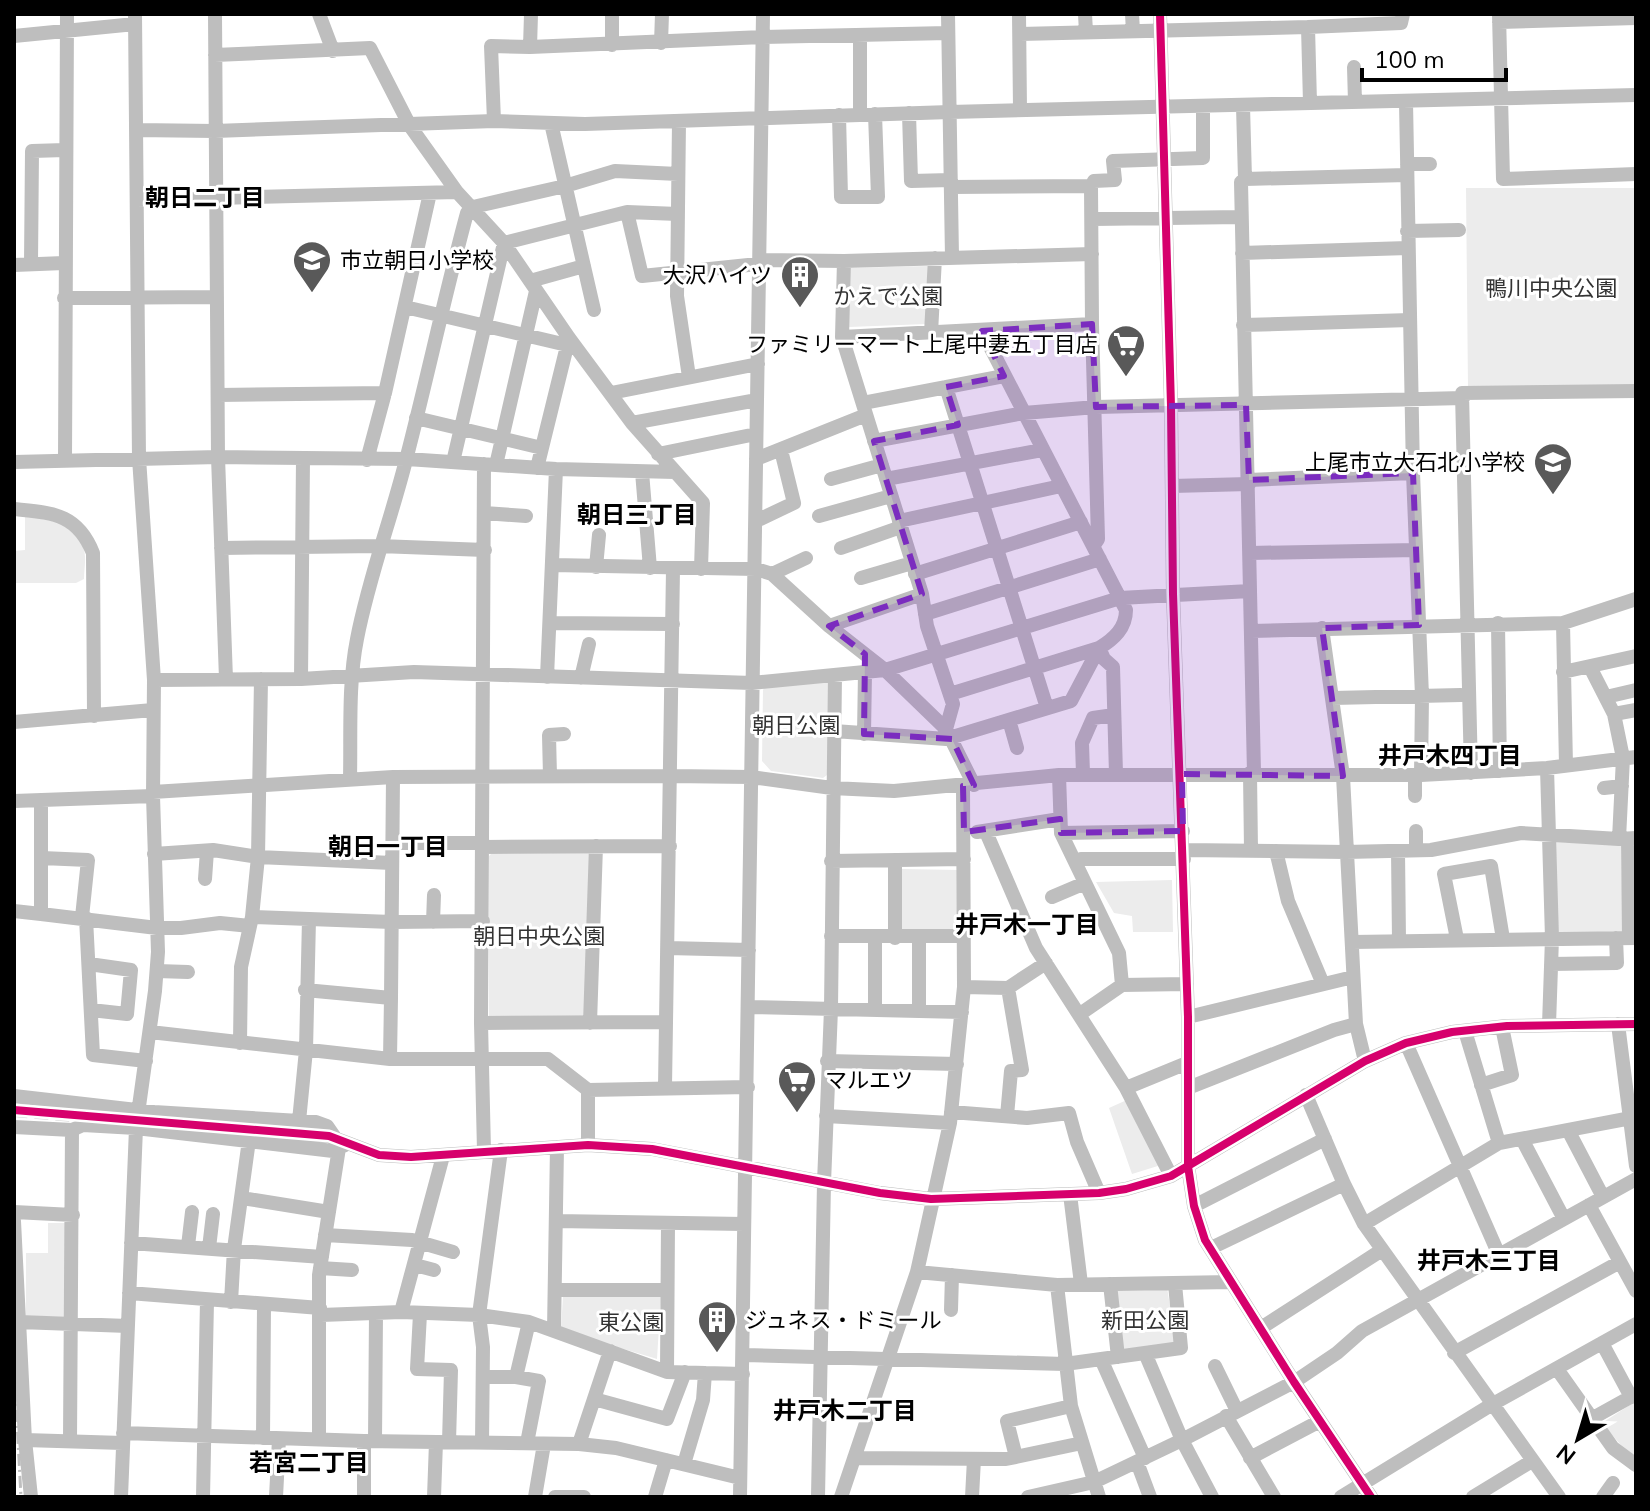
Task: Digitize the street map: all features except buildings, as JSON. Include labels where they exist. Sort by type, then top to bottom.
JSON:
[{"type":"street","points":[[65,461],[67,14]]},
{"type":"street","points":[[215,14],[218,457],[226,679]]},
{"type":"street","points":[[319,14],[333,51]]},
{"type":"street","points":[[530,47],[531,14]]},
{"type":"street","points":[[612,14],[612,45]]},
{"type":"street","points":[[661,43],[662,14]]},
{"type":"street","points":[[740,1497],[763,14]]},
{"type":"street","points":[[948,14],[952,257]]},
{"type":"street","points":[[1019,14],[1020,110]]},
{"type":"street","points":[[1085,14],[1086,32]]},
{"type":"street","points":[[1132,14],[1133,31]]},
{"type":"street","points":[[1160,14],[1173,594],[1182,774],[1188,1017],[1188,1166],[1194,1206],[1211,1248],[1294,1382],[1371,1497]]},
{"type":"street","points":[[1020,34],[1161,31],[1237,21],[1308,27],[1401,23],[1403,14]]},
{"type":"street","points":[[1636,18],[1499,18],[1503,179],[1636,174]]},
{"type":"street","points":[[14,36],[135,19],[139,458],[154,680],[157,971],[136,1128],[121,1497]]},
{"type":"street","points":[[1308,27],[1310,103]]},
{"type":"street","points":[[494,121],[491,46],[612,45],[763,37],[948,33]]},
{"type":"street","points":[[839,115],[841,197],[878,197],[860,35]]},
{"type":"street","points":[[215,55],[370,48],[410,126],[457,192],[504,243],[568,341],[632,423],[703,503],[701,569]]},
{"type":"street","points":[[1354,67],[1355,102]]},
{"type":"street","points":[[136,130],[215,131],[494,121],[585,124],[1636,95]]},
{"type":"street","points":[[1406,102],[1413,473],[1422,696],[1415,796]]},
{"type":"street","points":[[1097,552],[1091,186],[1094,181],[1115,180],[1113,161],[1203,158],[1203,106]]},
{"type":"street","points":[[1243,106],[1245,179]]},
{"type":"street","points":[[909,113],[911,181],[1091,186]]},
{"type":"street","points":[[679,121],[677,296],[689,377]]},
{"type":"street","points":[[551,123],[594,310]]},
{"type":"street","points":[[31,264],[32,151],[65,150]]},
{"type":"street","points":[[1251,850],[1249,482],[1241,182],[1245,179],[1407,170],[1430,164]]},
{"type":"street","points":[[350,779],[352,675],[357,639],[379,546],[407,459],[467,213],[473,207],[615,171],[678,174]]},
{"type":"street","points":[[137,200],[457,192]]},
{"type":"street","points":[[367,460],[430,193]]},
{"type":"street","points":[[504,243],[627,212],[678,214]]},
{"type":"street","points":[[627,212],[642,276],[759,262],[1092,254]]},
{"type":"street","points":[[1093,219],[1241,217]]},
{"type":"street","points":[[1407,231],[1459,230]]},
{"type":"street","points":[[453,462],[504,243]]},
{"type":"street","points":[[1242,253],[1408,248]]},
{"type":"street","points":[[931,333],[935,258]]},
{"type":"street","points":[[844,261],[842,337],[953,704],[949,733]]},
{"type":"street","points":[[14,265],[64,263]]},
{"type":"street","points":[[533,286],[584,266]]},
{"type":"street","points":[[484,1151],[481,1023],[484,513],[490,465],[502,438],[526,335],[533,286]]},
{"type":"street","points":[[64,298],[217,297]]},
{"type":"street","points":[[405,307],[526,335],[568,341]]},
{"type":"street","points":[[1243,325],[1410,320]]},
{"type":"street","points":[[842,337],[1092,324]]},
{"type":"street","points":[[950,694],[1099,648],[1115,638],[1126,619],[1126,610],[1097,552],[982,331]]},
{"type":"street","points":[[537,468],[568,341]]},
{"type":"street","points":[[611,393],[758,364]]},
{"type":"street","points":[[756,459],[864,409],[946,387],[1004,376]]},
{"type":"street","points":[[946,387],[1047,708]]},
{"type":"street","points":[[1471,773],[1462,393],[1636,391]]},
{"type":"street","points":[[218,395],[385,393]]},
{"type":"street","points":[[874,441],[1024,413],[1096,407],[1463,398]]},
{"type":"street","points":[[632,423],[757,400]]},
{"type":"street","points":[[416,418],[542,448]]},
{"type":"street","points":[[658,454],[756,434]]},
{"type":"street","points":[[756,521],[794,503],[781,450]]},
{"type":"street","points":[[831,479],[970,463],[1042,450]]},
{"type":"street","points":[[14,462],[218,457],[407,459],[556,469],[675,472]]},
{"type":"street","points":[[301,679],[303,459]]},
{"type":"street","points":[[547,677],[556,469]]},
{"type":"street","points":[[642,472],[650,568]]},
{"type":"street","points":[[1172,486],[1413,473]]},
{"type":"street","points":[[841,548],[900,524],[1061,486]]},
{"type":"street","points":[[819,516],[891,496]]},
{"type":"street","points":[[14,509],[61,515],[76,524],[86,536],[93,553],[94,716]]},
{"type":"street","points":[[484,513],[526,516]]},
{"type":"street","points":[[861,578],[997,548],[1081,522]]},
{"type":"street","points":[[596,567],[599,535]]},
{"type":"street","points":[[221,548],[379,546],[485,550]]},
{"type":"street","points":[[1250,553],[1416,550]]},
{"type":"street","points":[[925,614],[1009,588],[1097,552]]},
{"type":"street","points":[[772,574],[806,558]]},
{"type":"street","points":[[553,565],[756,569],[772,574],[829,626],[885,670],[949,733],[969,786],[964,832],[964,987],[950,1118],[917,1272],[841,1497]]},
{"type":"street","points":[[665,1087],[673,569]]},
{"type":"street","points":[[154,680],[301,679],[414,672],[752,683],[885,670],[1120,598],[1250,591]]},
{"type":"street","points":[[829,626],[922,594]]},
{"type":"street","points":[[1251,631],[1563,623],[1636,599]]},
{"type":"street","points":[[550,623],[673,624]]},
{"type":"street","points":[[1498,623],[1500,771]]},
{"type":"street","points":[[1563,623],[1566,765]]},
{"type":"street","points":[[1322,628],[1343,776],[1356,1024],[1365,1061]]},
{"type":"street","points":[[581,678],[589,644]]},
{"type":"street","points":[[834,731],[901,737],[949,733],[1009,720],[1071,701],[1099,648]]},
{"type":"street","points":[[1099,648],[1104,659],[1113,667],[1116,774]]},
{"type":"street","points":[[1563,672],[1636,656]]},
{"type":"street","points":[[1551,964],[1617,963],[1627,938],[1628,838],[1622,786],[1629,758],[1614,714],[1590,667]]},
{"type":"street","points":[[864,734],[865,672]]},
{"type":"street","points":[[818,1497],[827,1061],[831,1009],[835,675]]},
{"type":"street","points":[[240,1043],[241,967],[251,922],[258,857],[261,679]]},
{"type":"street","points":[[1606,697],[1636,690]]},
{"type":"street","points":[[1333,698],[1461,695]]},
{"type":"street","points":[[14,722],[153,710]]},
{"type":"street","points":[[1614,714],[1636,710]]},
{"type":"street","points":[[1083,774],[1082,743],[1093,718],[1114,715]]},
{"type":"street","points":[[1009,720],[1017,748]]},
{"type":"street","points":[[550,776],[549,735],[564,734]]},
{"type":"street","points":[[14,801],[393,777],[751,777],[832,788],[894,791],[1059,775],[1418,775],[1547,768],[1629,758]]},
{"type":"street","points":[[1547,768],[1552,938],[1549,1025]]},
{"type":"street","points":[[1059,775],[1061,826],[1119,953],[1122,985]]},
{"type":"street","points":[[390,1059],[393,777]]},
{"type":"street","points":[[1604,788],[1622,786]]},
{"type":"street","points":[[41,800],[41,914]]},
{"type":"street","points":[[964,832],[1061,826],[1183,831]]},
{"type":"street","points":[[1416,831],[1416,850]]},
{"type":"street","points":[[986,832],[1036,948],[1126,1088],[1171,1176]]},
{"type":"street","points":[[1076,862],[1081,859],[1251,850],[1431,850],[1521,833],[1628,838]]},
{"type":"street","points":[[393,843],[670,846]]},
{"type":"street","points":[[590,1023],[596,846]]},
{"type":"street","points":[[154,854],[207,851],[258,857],[392,863]]},
{"type":"street","points":[[205,879],[207,851]]},
{"type":"street","points":[[1276,851],[1288,901],[1323,984]]},
{"type":"street","points":[[1398,851],[1399,941]]},
{"type":"street","points":[[42,858],[88,860],[84,918],[93,1055],[146,1061]]},
{"type":"street","points":[[831,861],[964,859]]},
{"type":"street","points":[[895,860],[895,938]]},
{"type":"street","points":[[1457,939],[1444,874],[1491,866],[1503,939]]},
{"type":"street","points":[[1052,897],[1085,883]]},
{"type":"street","points":[[433,922],[434,895]]},
{"type":"street","points":[[14,911],[157,928],[309,919],[483,921]]},
{"type":"street","points":[[299,1121],[306,1050],[309,919]]},
{"type":"street","points":[[831,936],[964,936]]},
{"type":"street","points":[[875,937],[875,1010]]},
{"type":"street","points":[[919,937],[919,1011]]},
{"type":"street","points":[[1352,942],[1627,938]]},
{"type":"street","points":[[668,948],[749,950]]},
{"type":"street","points":[[964,987],[1008,988],[1046,963]]},
{"type":"street","points":[[89,964],[131,970],[127,1014],[91,1010]]},
{"type":"street","points":[[157,971],[188,972]]},
{"type":"street","points":[[1188,1017],[1353,977]]},
{"type":"street","points":[[1080,1014],[1122,985],[1187,984]]},
{"type":"street","points":[[1007,1116],[1011,1071],[1022,1070],[1008,988]]},
{"type":"street","points":[[305,990],[391,998]]},
{"type":"street","points":[[749,1007],[962,1012]]},
{"type":"street","points":[[481,1023],[666,1022]]},
{"type":"street","points":[[1188,1088],[1356,1024]]},
{"type":"street","points":[[1618,1024],[1636,1166]]},
{"type":"street","points":[[175,1124],[329,1136],[340,1144],[379,1155],[443,1156],[588,1145],[652,1149],[824,1183],[931,1199],[1099,1193],[1171,1176],[1365,1061],[1406,1043],[1502,1027],[1636,1024]]},
{"type":"street","points":[[1481,1085],[1512,1075],[1502,1027]]},
{"type":"street","points":[[1465,1031],[1499,1143]]},
{"type":"street","points":[[150,1032],[390,1059],[548,1059],[588,1090],[748,1087]]},
{"type":"street","points":[[1406,1043],[1499,1255]]},
{"type":"street","points":[[827,1061],[957,1064]]},
{"type":"street","points":[[1126,1088],[1187,1063]]},
{"type":"street","points":[[588,1090],[588,1145]]},
{"type":"street","points":[[1306,1095],[1364,1224],[1559,1497]]},
{"type":"street","points":[[14,1096],[316,1122],[327,1126],[340,1144],[321,1262],[319,1439]]},
{"type":"street","points":[[826,1116],[1027,1118],[1069,1113],[1077,1142],[1099,1193]]},
{"type":"street","points":[[1364,1224],[1499,1143],[1631,1118]]},
{"type":"street","points":[[14,1127],[72,1130],[83,1125],[136,1128],[333,1151],[340,1144]]},
{"type":"street","points":[[70,1441],[72,1130]]},
{"type":"street","points":[[1568,1130],[1603,1197]]},
{"type":"street","points":[[1194,1206],[1325,1139]]},
{"type":"street","points":[[1522,1139],[1564,1219]]},
{"type":"street","points":[[231,1302],[234,1249],[249,1140]]},
{"type":"street","points":[[554,1330],[557,1147]]},
{"type":"street","points":[[482,1443],[483,1377],[479,1315],[501,1150]]},
{"type":"street","points":[[401,1312],[443,1156]]},
{"type":"street","points":[[1028,1497],[1096,1490],[1141,1460],[1294,1382],[1337,1353],[1362,1331],[1636,1179]]},
{"type":"street","points":[[1211,1248],[1344,1184]]},
{"type":"street","points":[[1070,1194],[1081,1284]]},
{"type":"street","points":[[242,1198],[329,1212]]},
{"type":"street","points":[[1589,1205],[1636,1291]]},
{"type":"street","points":[[14,1212],[73,1215]]},
{"type":"street","points":[[188,1246],[192,1212]]},
{"type":"street","points":[[209,1248],[213,1214]]},
{"type":"street","points":[[14,1221],[25,1440],[31,1497]]},
{"type":"street","points":[[556,1221],[744,1224]]},
{"type":"street","points":[[667,1372],[668,1223]]},
{"type":"street","points":[[325,1235],[412,1240],[453,1252]]},
{"type":"street","points":[[131,1243],[234,1249],[321,1262],[352,1270]]},
{"type":"street","points":[[1261,1328],[1382,1250]]},
{"type":"street","points":[[1454,1353],[1620,1262]]},
{"type":"street","points":[[415,1265],[434,1270]]},
{"type":"street","points":[[917,1272],[1057,1285],[1231,1282]]},
{"type":"street","points":[[951,1310],[952,1275]]},
{"type":"street","points":[[1110,1284],[1118,1357]]},
{"type":"street","points":[[744,1355],[1065,1364],[1181,1348],[1175,1284]]},
{"type":"street","points":[[1057,1285],[1071,1406],[1096,1490]]},
{"type":"street","points":[[555,1290],[667,1290]]},
{"type":"street","points":[[129,1293],[320,1311],[479,1315],[529,1322],[667,1372],[743,1374]]},
{"type":"street","points":[[203,1497],[207,1301]]},
{"type":"street","points":[[263,1438],[264,1305]]},
{"type":"street","points":[[364,1497],[376,1313]]},
{"type":"street","points":[[420,1314],[417,1369],[451,1370],[434,1497]]},
{"type":"street","points":[[19,1322],[128,1326]]},
{"type":"street","points":[[516,1377],[529,1322]]},
{"type":"street","points":[[1341,1497],[1491,1405],[1636,1324]]},
{"type":"street","points":[[1591,1419],[1633,1396],[1602,1343]]},
{"type":"street","points":[[579,1444],[610,1351]]},
{"type":"street","points":[[1145,1353],[1182,1440],[1212,1497]]},
{"type":"street","points":[[1101,1359],[1141,1460],[1150,1497]]},
{"type":"street","points":[[1215,1366],[1250,1458],[1274,1497]]},
{"type":"street","points":[[1557,1369],[1613,1448],[1636,1465]]},
{"type":"street","points":[[594,1399],[667,1419],[685,1372]]},
{"type":"street","points":[[684,1464],[703,1400],[705,1373]]},
{"type":"street","points":[[483,1377],[539,1381],[527,1443]]},
{"type":"street","points":[[1016,1457],[1007,1421],[1071,1406]]},
{"type":"street","points":[[1250,1458],[1320,1421]]},
{"type":"street","points":[[25,1440],[205,1437],[579,1444],[616,1448],[740,1478]]},
{"type":"street","points":[[276,1497],[279,1439]]},
{"type":"street","points":[[854,1458],[1016,1457],[1082,1443]]},
{"type":"street","points":[[535,1497],[544,1444]]},
{"type":"street","points":[[972,1497],[974,1459]]},
{"type":"street","points":[[655,1497],[666,1460]]},
{"type":"street","points":[[1473,1497],[1532,1461]]},
{"type":"street","points":[[1603,1497],[1613,1483]]},
{"type":"street","points":[[555,1497],[584,1497]]},
{"type":"highlighted area","points":[[1092,324],[1096,407],[1246,405],[1249,480],[1413,473],[1419,625],[1322,628],[1343,776],[1182,774],[1183,831],[1061,833],[1060,819],[964,832],[963,786],[974,785],[952,739],[864,734],[865,654],[829,626],[922,594],[874,441],[958,425],[946,387],[1004,376],[982,331]]},
{"type":"green space","name":"鴨川中央公園","points":[[1466,188],[1636,188],[1636,388],[1468,389]]},
{"type":"green space","name":"かえで公園","points":[[928,266],[927,324],[849,327],[849,268]]},
{"type":"green space","points":[[25,512],[50,519],[74,533],[84,551],[84,579],[76,583],[14,583],[14,551],[25,550]]},
{"type":"green space","name":"朝日公園","points":[[825,680],[830,683],[827,775],[823,778],[771,771],[762,761],[763,690],[766,685]]},
{"type":"green space","points":[[1556,842],[1621,845],[1623,934],[1555,935]]},
{"type":"green space","name":"朝日中央公園","points":[[494,851],[587,851],[590,854],[585,1019],[489,1017],[489,856]]},
{"type":"green space","points":[[900,869],[960,870],[957,934],[898,933]]},
{"type":"green space","points":[[1172,880],[1173,932],[1133,932],[1132,916],[1114,913],[1096,882]]},
{"type":"green space","points":[[1129,1099],[1161,1165],[1132,1174],[1109,1108]]},
{"type":"green space","points":[[48,1223],[68,1223],[67,1317],[26,1316],[26,1253],[48,1253]]},
{"type":"green space","name":"新田公園","points":[[1167,1287],[1176,1345],[1123,1352],[1115,1289]]},
{"type":"green space","name":"東公園","points":[[661,1295],[657,1359],[561,1330],[563,1296]]},
{"type":"green space","points":[[1636,1401],[1636,1459],[1602,1423]]},
{"type":"tunnel","points":[[14,1110],[175,1124]]},
{"type":"railway","points":[[14,1366],[21,1497]]},
{"type":"cycle path","points":[[1160,14],[1173,594],[1188,1017],[1188,1166],[1194,1206],[1205,1240],[1371,1497]]},
{"type":"cycle path","points":[[14,1110],[329,1136],[379,1155],[411,1157],[588,1145],[652,1149],[880,1193],[931,1199],[1099,1193],[1171,1176],[1365,1061],[1406,1043],[1452,1032],[1507,1026],[1636,1024]]},
{"type":"place","name":"市立朝日小学校","points":[[312,294]]},
{"type":"place","name":"大沢ハイツ","points":[[800,309]]},
{"type":"place","name":"ファミリーマート上尾中妻五丁目店","points":[[1126,378]]},
{"type":"place","name":"上尾市立大石北小学校","points":[[1553,496]]},
{"type":"place","name":"マルエツ","points":[[797,1114]]},
{"type":"place","name":"ジュネス・ドミール","points":[[717,1354]]},
{"type":"district","name":"朝日二丁目","points":[[205,198]]},
{"type":"district","name":"朝日三丁目","points":[[637,515]]},
{"type":"district","name":"井戸木四丁目","points":[[1450,756]]},
{"type":"district","name":"朝日一丁目","points":[[388,847]]},
{"type":"district","name":"井戸木一丁目","points":[[1027,925]]},
{"type":"district","name":"井戸木三丁目","points":[[1489,1261]]},
{"type":"district","name":"井戸木二丁目","points":[[845,1411]]},
{"type":"district","name":"若宮二丁目","points":[[309,1463]]}]
